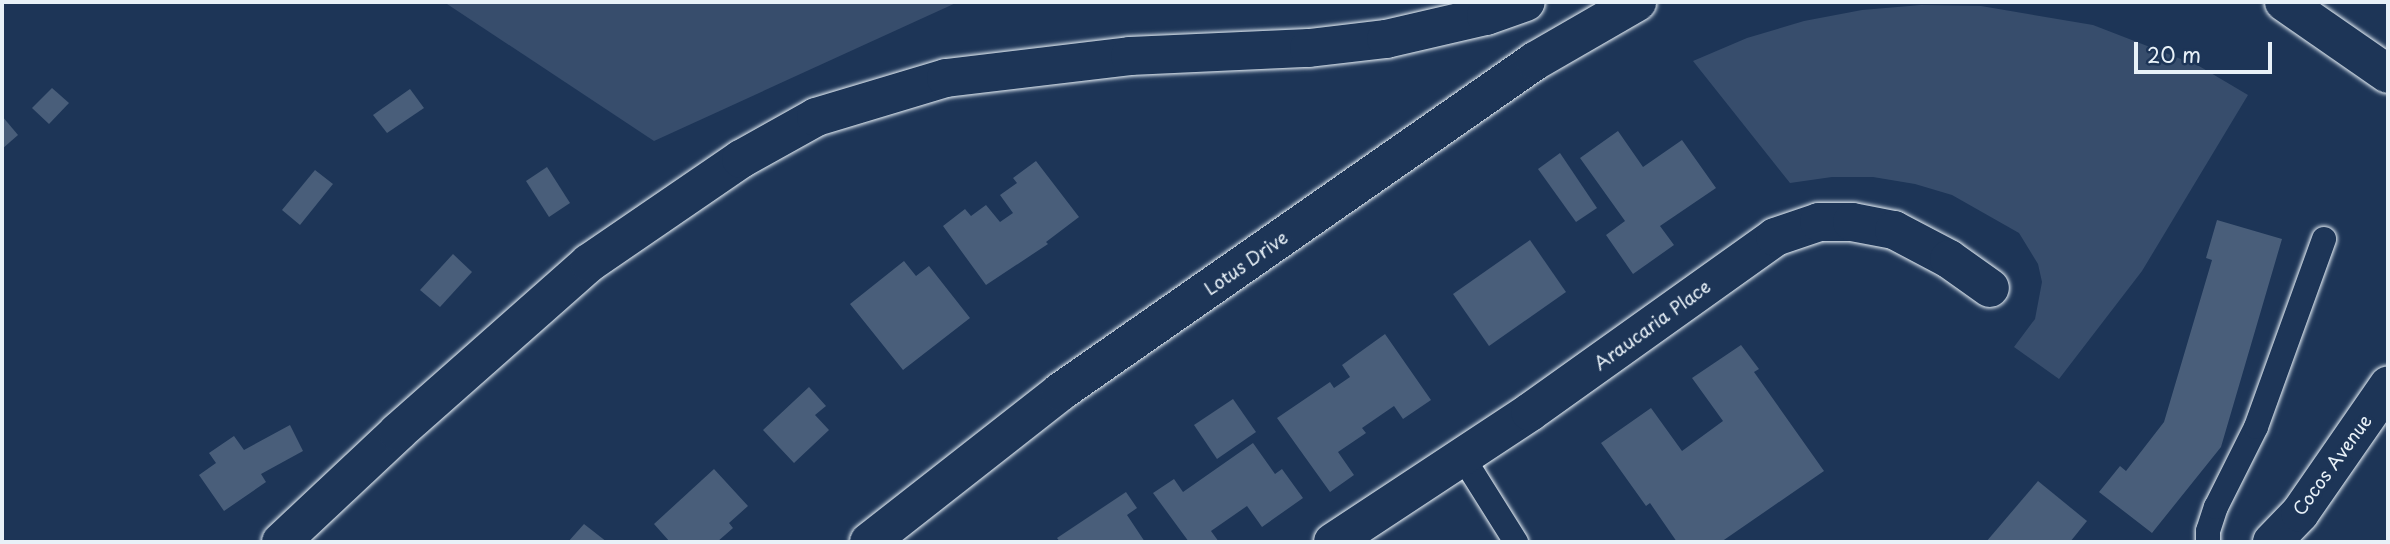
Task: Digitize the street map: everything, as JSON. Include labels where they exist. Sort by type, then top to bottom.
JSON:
[{"type":"street","points":[[281,542],[398,432],[589,263],[741,159],[816,117],[946,78],[1130,56],[1310,48],[1386,39],[1486,16],[1526,2]]},
{"type":"street","points":[[2284,2],[2388,74]]},
{"type":"street","name":"Lotus Drive","points":[[869,542],[1060,393],[1618,4]]},
{"type":"street","name":"Araucaria Place","points":[[1333,542],[1462,456],[1775,237],[1819,222],[1852,222],[1894,230],[1949,259],[1990,288]]},
{"type":"street","name":"Cocos Avenue","points":[[2272,542],[2300,513],[2388,386]]},
{"type":"lane","points":[[2208,542],[2208,531],[2216,507],[2256,427],[2324,239]]},
{"type":"lane","points":[[1462,456],[1516,542]]},
{"type":"shaded area","points":[[444,2],[958,2],[654,141]]},
{"type":"shaded area","points":[[1921,5],[1981,6],[2093,25],[2199,66],[2248,95],[2142,271],[2059,379],[2014,347],[2035,319],[2042,282],[2038,264],[2019,233],[1952,195],[1915,184],[1873,177],[1832,177],[1790,183],[1693,61],[1747,38],[1804,21],[1862,10]]},
{"type":"building","points":[[52,88],[69,103],[49,124],[32,108]]},
{"type":"building","points":[[410,89],[424,108],[387,133],[373,115]]},
{"type":"building","points":[[2,116],[18,135],[2,149]]},
{"type":"building","points":[[1618,131],[1643,167],[1682,140],[1716,188],[1660,226],[1674,245],[1633,274],[1606,235],[1625,221],[1580,158]]},
{"type":"building","points":[[1560,153],[1597,208],[1576,222],[1538,169]]},
{"type":"building","points":[[1036,161],[1079,217],[1046,242],[1048,244],[986,285],[943,226],[965,209],[971,216],[986,205],[1000,222],[1013,213],[1000,195],[1017,183],[1013,178]]},
{"type":"building","points":[[547,167],[570,203],[549,217],[526,181]]},
{"type":"building","points":[[315,170],[333,184],[300,225],[282,210]]},
{"type":"building","points":[[2217,220],[2282,239],[2221,447],[2152,533],[2099,492],[2120,466],[2126,471],[2164,422],[2212,260],[2206,258]]},
{"type":"building","points":[[1530,240],[1566,292],[1489,346],[1453,294]]},
{"type":"building","points":[[453,254],[472,272],[440,307],[420,290]]},
{"type":"building","points":[[904,261],[916,276],[929,266],[970,318],[903,370],[850,304]]},
{"type":"building","points":[[1385,334],[1431,400],[1403,419],[1394,406],[1362,428],[1366,433],[1338,452],[1354,475],[1330,492],[1277,418],[1330,382],[1334,388],[1350,377],[1342,365]]},
{"type":"building","points":[[1741,345],[1759,369],[1754,372],[1824,471],[1721,542],[1677,542],[1650,503],[1646,506],[1601,443],[1651,408],[1682,451],[1723,421],[1692,378]]},
{"type":"building","points":[[809,387],[826,406],[815,415],[829,430],[794,463],[763,430]]},
{"type":"building","points":[[1233,399],[1256,432],[1217,459],[1194,425]]},
{"type":"building","points":[[290,425],[303,451],[261,474],[266,482],[224,511],[199,475],[216,463],[209,453],[234,436],[244,450]]},
{"type":"building","points":[[1253,443],[1275,474],[1282,469],[1303,498],[1262,527],[1247,506],[1211,531],[1219,542],[1189,542],[1153,493],[1174,479],[1183,492]]},
{"type":"building","points":[[714,469],[748,506],[729,523],[733,528],[717,542],[670,542],[654,524]]},
{"type":"building","points":[[2038,481],[2087,521],[2070,542],[1986,542]]},
{"type":"building","points":[[1126,492],[1137,508],[1127,515],[1145,542],[1060,542],[1057,538]]},
{"type":"building","points":[[584,524],[607,542],[568,542]]}]
